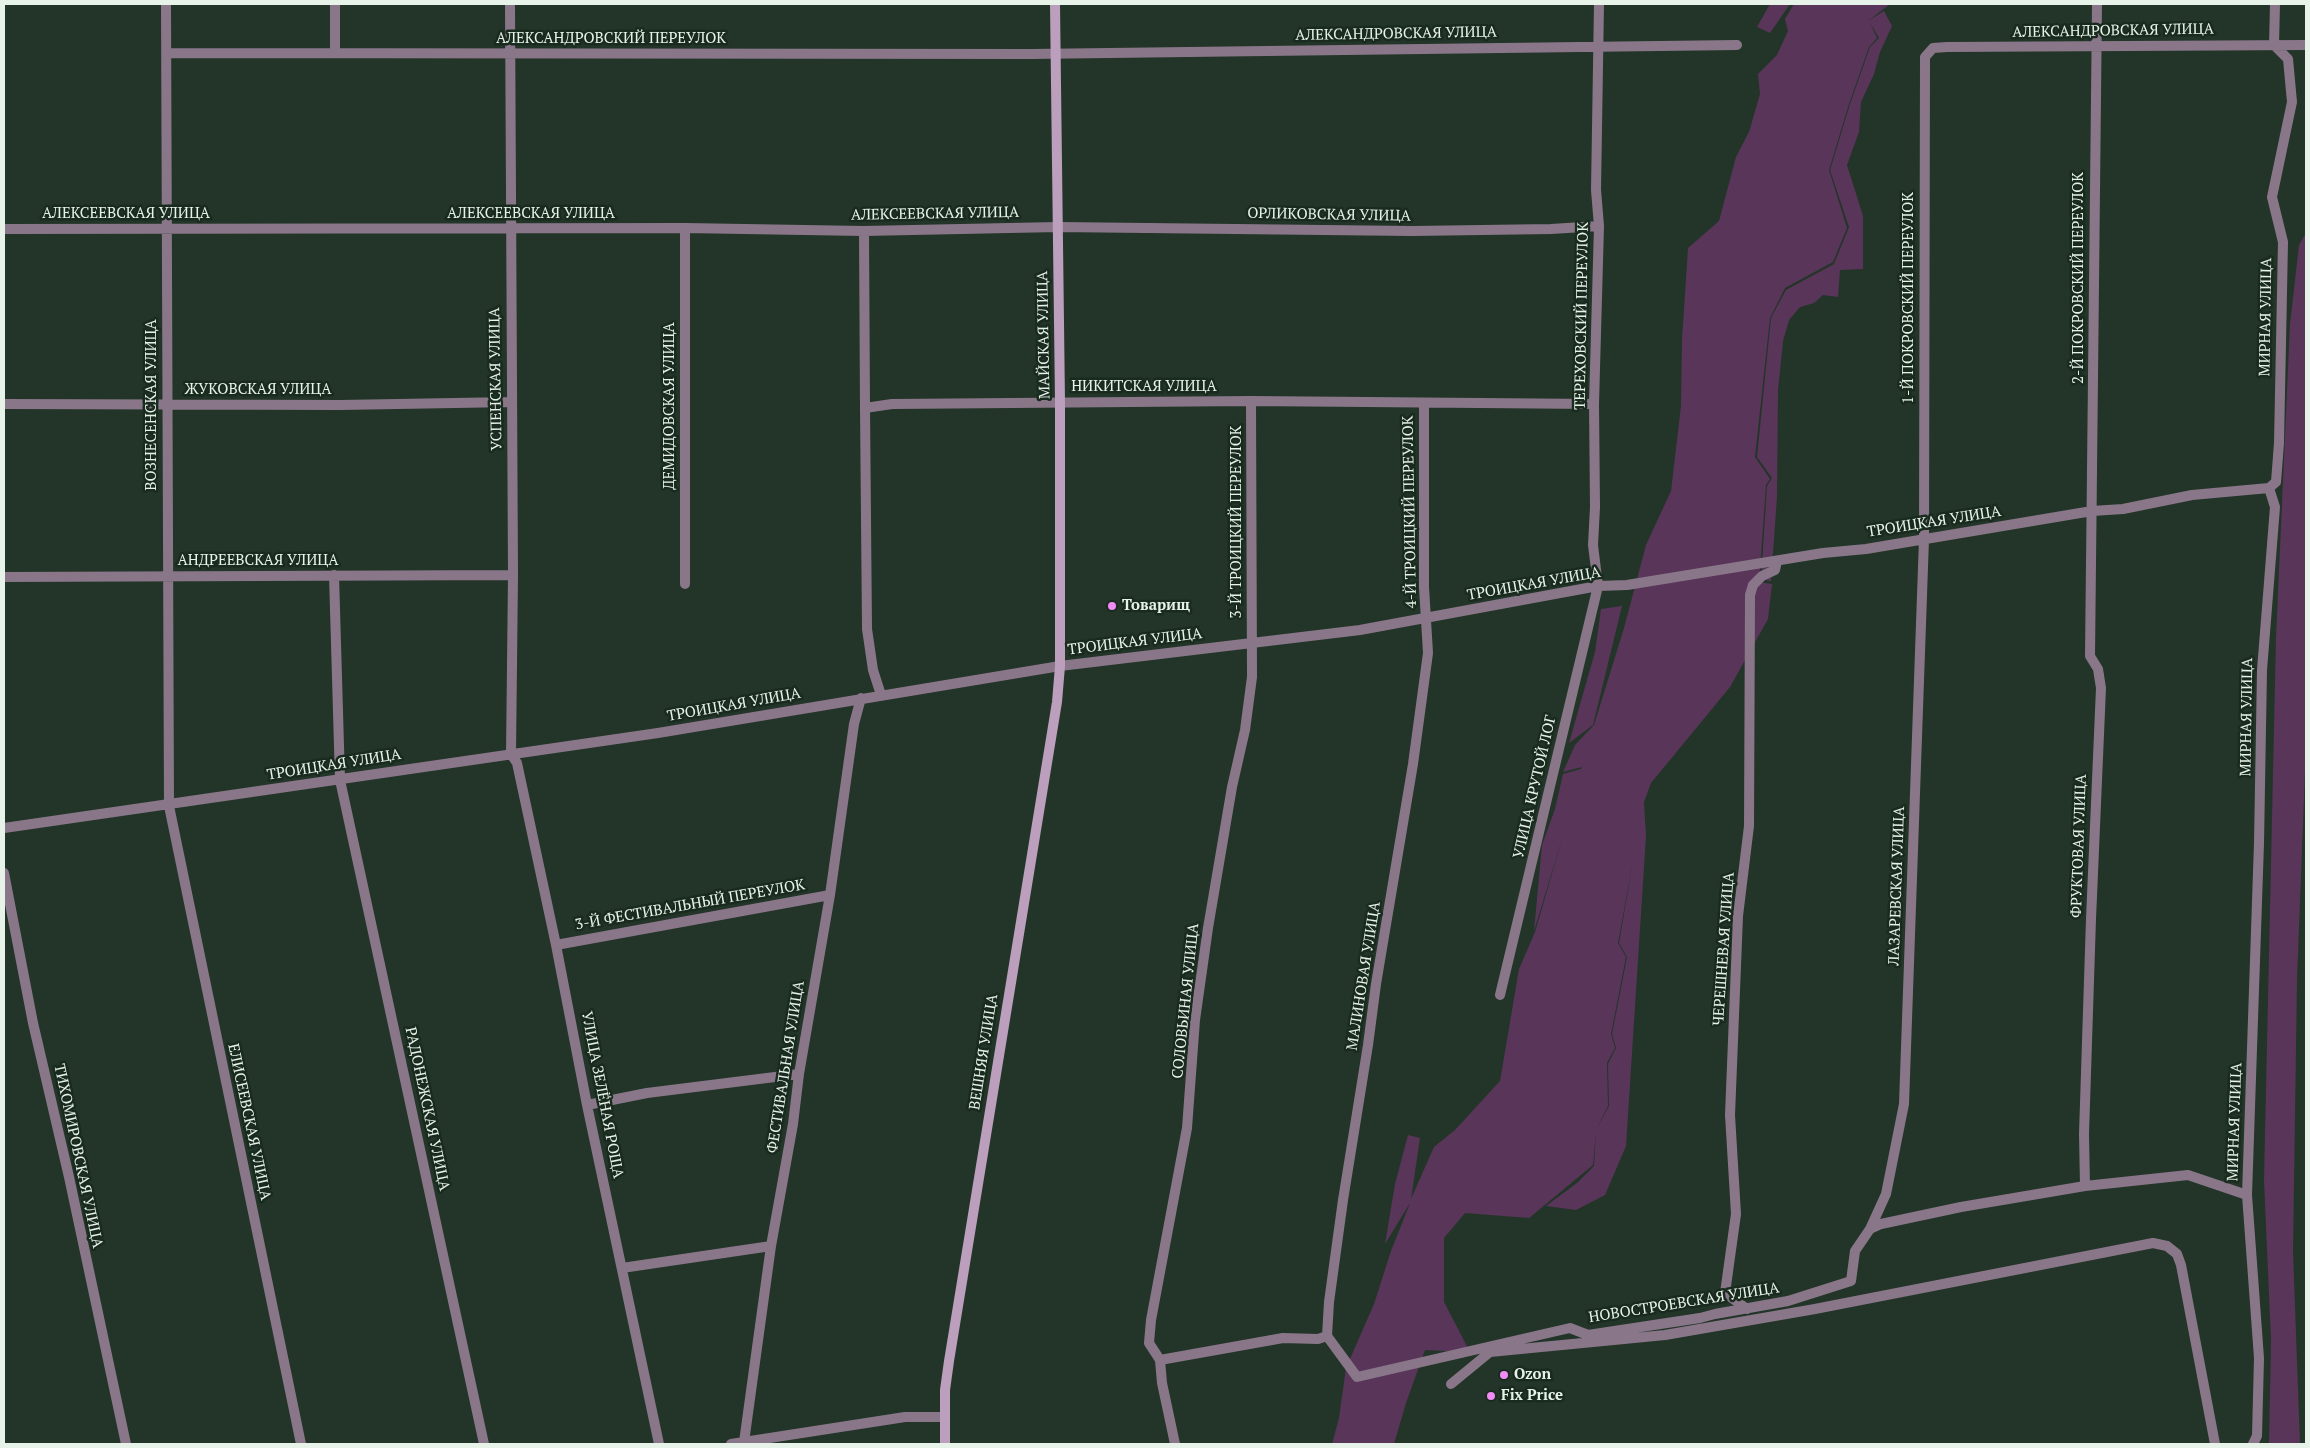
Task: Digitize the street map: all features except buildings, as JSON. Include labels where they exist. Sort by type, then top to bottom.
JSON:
[{"type":"street","name":"ВОЗНЕСЕНСКАЯ УЛИЦА","points":[[166,4],[169,806]]},
{"type":"street","points":[[335,4],[335,53]]},
{"type":"street","name":"УСПЕНСКАЯ УЛИЦА","points":[[510,4],[513,575],[511,754]]},
{"type":"street","name":"МАЙСКАЯ УЛИЦА","points":[[1055,4],[1060,402],[1060,666]]},
{"type":"street","name":"ТЕРЕХОВСКИЙ ПЕРЕУЛОК","points":[[1598,586],[1593,545],[1595,506],[1594,404],[1600,226],[1596,190],[1599,4]]},
{"type":"street","name":"2-Й ПОКРОВСКИЙ ПЕРЕУЛОК","points":[[2092,511],[2097,4]]},
{"type":"street","points":[[2274,4],[2274,45]]},
{"type":"street","name":"АЛЕКСАНДРОВСКАЯ УЛИЦА","points":[[1056,53],[1737,45]]},
{"type":"street","name":"МИРНАЯ УЛИЦА","points":[[2253,1444],[2257,1436],[2259,1358],[2247,1195],[2259,853],[2262,670],[2275,507],[2269,488],[2276,482],[2279,443],[2283,242],[2272,197],[2292,102],[2288,59],[2274,45]]},
{"type":"street","name":"АЛЕКСАНДРОВСКАЯ УЛИЦА","points":[[1925,57],[1933,48],[2306,45]]},
{"type":"street","name":"АЛЕКСАНДРОВСКИЙ ПЕРЕУЛОК","points":[[166,53],[1056,53]]},
{"type":"street","name":"1-Й ПОКРОВСКИЙ ПЕРЕУЛОК","points":[[1924,540],[1925,57]]},
{"type":"street","name":"ОРЛИКОВСКАЯ УЛИЦА","points":[[1058,227],[1412,231],[1551,229],[1600,226]]},
{"type":"street","name":"АЛЕКСЕЕВСКАЯ УЛИЦА","points":[[4,228],[510,230],[685,228],[864,231],[1058,227]]},
{"type":"street","name":"ДЕМИДОВСКАЯ УЛИЦА","points":[[685,228],[685,584]]},
{"type":"street","points":[[864,231],[867,629],[873,670],[881,695]]},
{"type":"street","name":"ЖУКОВСКАЯ УЛИЦА","points":[[4,404],[340,405],[512,402]]},
{"type":"street","name":"НИКИТСКАЯ УЛИЦА","points":[[865,408],[892,404],[1060,402],[1594,404]]},
{"type":"street","name":"3-Й ТРОИЦКИЙ ПЕРЕУЛОК","points":[[1252,402],[1253,642]]},
{"type":"street","name":"4-Й ТРОИЦКИЙ ПЕРЕУЛОК","points":[[1424,404],[1426,620]]},
{"type":"street","name":"ТРОИЦКАЯ УЛИЦА","points":[[4,828],[169,806],[658,733],[1060,666],[1360,630],[1426,620],[1598,586],[1627,585],[1924,540],[2092,511],[2124,510],[2192,496],[2269,488]]},
{"type":"street","name":"ФРУКТОВАЯ УЛИЦА","points":[[2085,1186],[2084,1134],[2090,919],[2101,688],[2098,669],[2090,656],[2092,511]]},
{"type":"street","name":"ЛАЗАРЕВСКАЯ УЛИЦА","points":[[1870,1229],[1886,1194],[1904,1104],[1924,540]]},
{"type":"street","name":"ЧЕРЕШНЕВАЯ УЛИЦА","points":[[1747,1309],[1725,1293],[1736,1214],[1730,1115],[1738,916],[1749,826],[1750,595],[1753,586],[1762,576],[1775,570],[1777,561]]},
{"type":"street","name":"РАДОНЕЖСКАЯ УЛИЦА","points":[[334,575],[340,780],[484,1444]]},
{"type":"street","name":"АНДРЕЕВСКАЯ УЛИЦА","points":[[4,577],[513,575]]},
{"type":"street","name":"УЛИЦА КРУТОЙ ЛОГ","points":[[1500,995],[1598,586]]},
{"type":"street","name":"МАЛИНОВАЯ УЛИЦА","points":[[1327,1336],[1329,1302],[1376,984],[1391,903],[1423,698],[1428,653],[1426,620]]},
{"type":"street","name":"СОЛОВЬИНАЯ УЛИЦА","points":[[1160,1360],[1149,1343],[1151,1320],[1187,1128],[1195,1020],[1208,928],[1232,787],[1245,730],[1252,677],[1253,642]]},
{"type":"street","name":"ВЕШНЯЯ УЛИЦА","points":[[945,1444],[944,1417],[949,1361],[1057,702],[1060,666]]},
{"type":"street","name":"ФЕСТИВАЛЬНАЯ УЛИЦА","points":[[744,1442],[771,1246],[830,895],[854,724],[861,698]]},
{"type":"street","name":"УЛИЦА ЗЕЛЁНАЯ РОЩА","points":[[511,754],[517,763],[659,1444]]},
{"type":"street","name":"ЕЛИСЕЕВСКАЯ УЛИЦА","points":[[169,806],[302,1444]]},
{"type":"street","name":"ТИХОМИРОВСКАЯ УЛИЦА","points":[[4,873],[33,1023],[126,1444]]},
{"type":"street","name":"3-Й ФЕСТИВАЛЬНЫЙ ПЕРЕУЛОК","points":[[556,945],[830,895]]},
{"type":"street","points":[[587,1105],[647,1093],[799,1074]]},
{"type":"street","points":[[1870,1229],[1881,1224],[1961,1207],[2085,1186],[2188,1175],[2247,1195]]},
{"type":"street","name":"НОВОСТРОЕВСКАЯ УЛИЦА","points":[[1327,1336],[1357,1377],[1570,1328],[1588,1335],[1788,1301],[1851,1281],[1855,1251],[1870,1229]]},
{"type":"street","points":[[1450,1384],[1490,1352],[1665,1335],[1815,1309],[2153,1243],[2167,1246],[2177,1254],[2181,1266],[2215,1444]]},
{"type":"street","points":[[622,1268],[771,1246]]},
{"type":"street","points":[[1175,1444],[1162,1383],[1160,1360],[1283,1338],[1318,1338],[1327,1336]]},
{"type":"street","points":[[731,1444],[905,1417],[944,1417]]},
{"type":"shaded area","points":[[1770,4],[1790,4],[1770,33],[1757,27]]},
{"type":"shaded area","points":[[1794,4],[1890,4],[1868,21],[1884,11],[1892,26],[1861,102],[1859,132],[1847,165],[1863,216],[1863,269],[1840,270],[1838,297],[1823,295],[1814,303],[1800,307],[1789,320],[1783,341],[1778,390],[1777,497],[1771,581],[1761,579],[1767,486],[1772,478],[1757,457],[1771,318],[1786,290],[1834,264],[1849,227],[1830,170],[1870,47],[1879,38],[1870,23],[1877,38],[1869,47],[1849,104],[1829,170],[1847,228],[1833,262],[1785,288],[1770,318],[1755,457],[1770,479],[1766,485],[1759,582],[1772,584],[1768,619],[1730,687],[1651,783],[1644,802],[1646,836],[1626,1146],[1605,1195],[1576,1210],[1546,1206],[1577,1183],[1594,1166],[1596,1132],[1593,1165],[1529,1218],[1465,1213],[1444,1238],[1444,1302],[1470,1352],[1425,1350],[1394,1444],[1332,1444],[1339,1418],[1346,1368],[1374,1304],[1391,1251],[1410,1203],[1385,1244],[1395,1184],[1408,1135],[1420,1138],[1411,1199],[1434,1147],[1455,1130],[1500,1081],[1519,969],[1535,932],[1563,836],[1534,931],[1542,845],[1555,809],[1563,774],[1581,769],[1582,767],[1563,772],[1575,745],[1594,725],[1624,628],[1646,545],[1671,491],[1681,406],[1682,340],[1688,248],[1719,221],[1736,157],[1749,132],[1760,94],[1758,74],[1777,55],[1788,31],[1785,19]],"holes":[[[1633,861],[1619,943],[1627,957],[1612,1034],[1616,1048],[1608,1064],[1609,1106],[1596,1130],[1608,1106],[1607,1063],[1615,1048],[1611,1034],[1626,957],[1618,943]]]},
{"type":"shaded area","points":[[2306,233],[2306,745],[2297,980],[2293,1251],[2300,1444],[2269,1444],[2271,1340],[2264,1180],[2276,638],[2290,324],[2299,245]]},
{"type":"shaded area","points":[[1622,606],[1593,725],[1569,743],[1595,652],[1601,609]]},
{"type":"place","name":"Товарищ","points":[[1112,606]]},
{"type":"place","name":"Ozon","points":[[1504,1375]]},
{"type":"place","name":"Fix Price","points":[[1491,1396]]}]
